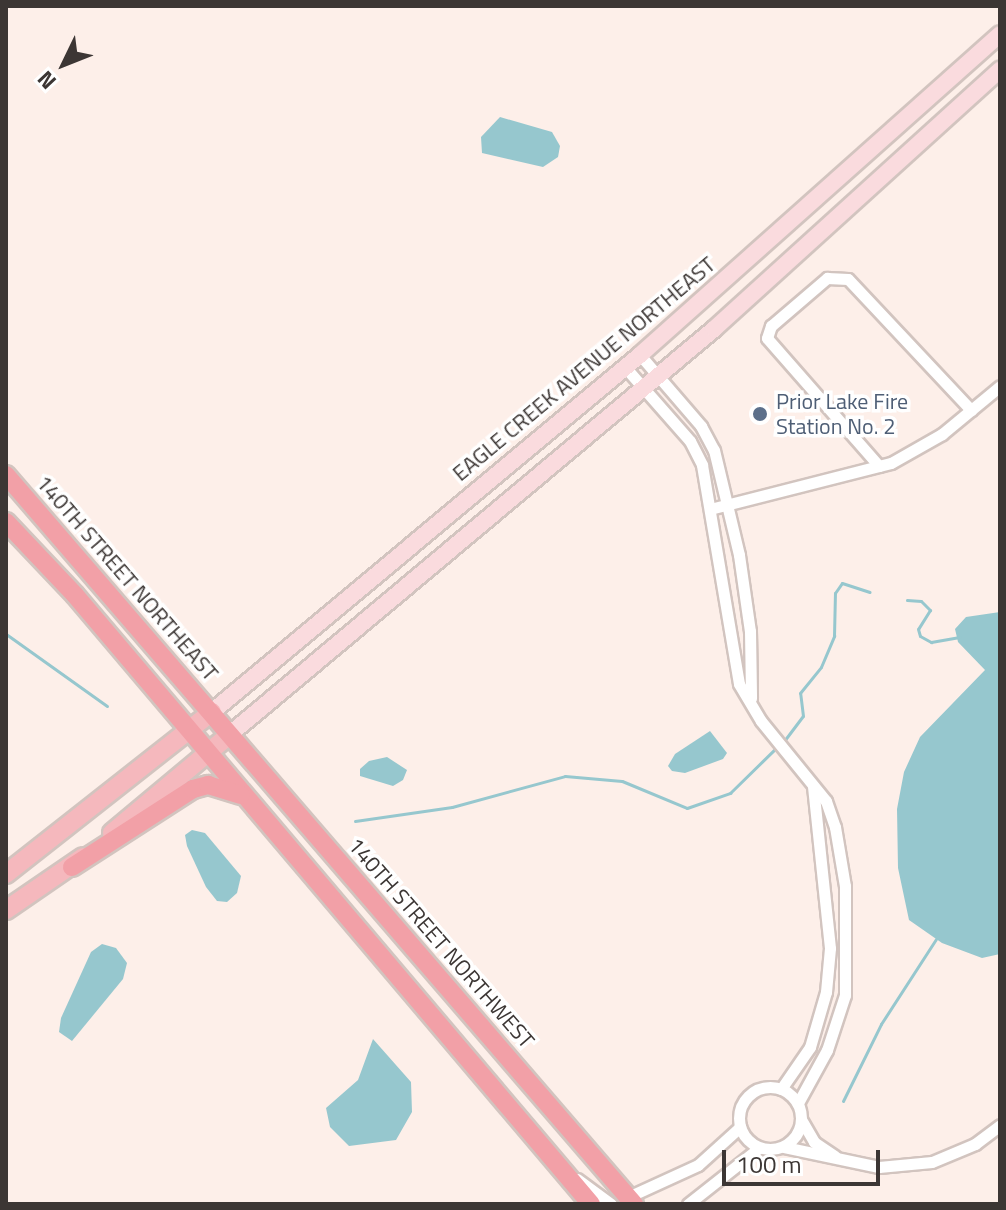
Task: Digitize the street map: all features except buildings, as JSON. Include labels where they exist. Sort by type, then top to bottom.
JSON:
[{"type":"highway","name":"140TH STREET NORTHEAST","points":[[6,475],[212,712]]},
{"type":"highway","points":[[6,522],[189,730],[591,1204]]},
{"type":"highway","name":"140TH STREET NORTHWEST","points":[[212,712],[624,1202]]},
{"type":"highway","points":[[72,867],[193,789],[208,785],[243,796]]},
{"type":"main road","name":"EAGLE CREEK AVENUE NORTHEAST","points":[[6,874],[212,712],[640,355],[1000,34]]},
{"type":"main road","points":[[6,910],[72,867],[645,388],[1000,70]]},
{"type":"street","points":[[879,466],[767,338],[771,326],[827,278],[848,279],[971,410]]},
{"type":"street","points":[[640,355],[701,426],[729,503],[750,631],[751,699]]},
{"type":"street","points":[[625,367],[690,441],[702,465],[739,684],[751,699],[761,721],[826,801],[835,827],[848,944],[845,995],[827,1050],[798,1103]]},
{"type":"street","points":[[710,509],[879,466],[942,434],[1000,386]]},
{"type":"street","points":[[781,1089],[810,1047],[826,992],[830,948],[813,786]]},
{"type":"street","points":[[560,1167],[624,1202],[698,1165],[740,1127],[745,1099],[761,1088],[781,1089],[798,1103],[802,1121],[814,1142],[839,1159]]},
{"type":"street","points":[[784,1147],[802,1121]]},
{"type":"street","points":[[688,1204],[759,1148],[784,1147],[879,1167],[932,1162],[975,1144],[1000,1125]]},
{"type":"street","points":[[740,1127],[759,1148]]},
{"type":"water","points":[[500,117],[552,132],[560,146],[558,157],[543,167],[482,153],[481,137]]},
{"type":"water","points":[[1000,612],[1000,954],[982,958],[942,943],[909,920],[898,868],[897,809],[904,772],[920,737],[985,670],[958,642],[955,629],[966,617]]},
{"type":"water","points":[[710,731],[727,753],[723,759],[685,773],[672,771],[668,766],[675,754]]},
{"type":"water","points":[[387,757],[407,770],[403,780],[393,786],[360,776],[360,769],[369,761]]},
{"type":"water","points":[[192,830],[205,833],[241,876],[237,893],[227,902],[217,901],[206,887],[187,846],[185,835]]},
{"type":"water","points":[[102,944],[116,948],[127,963],[123,979],[72,1041],[59,1032],[61,1018],[91,952]]},
{"type":"water","points":[[373,1039],[411,1082],[412,1112],[396,1140],[349,1146],[330,1127],[326,1108],[358,1080]]},
{"type":"waterway","points":[[784,741],[803,716],[800,693],[821,667],[834,636],[835,593],[842,583],[870,592]]},
{"type":"waterway","points":[[907,600],[921,601],[930,610],[918,629],[920,636],[931,642],[960,637]]},
{"type":"waterway","points":[[6,634],[107,706]]},
{"type":"waterway","points":[[355,821],[452,807],[565,776],[622,781],[687,808],[730,793],[778,746]]},
{"type":"waterway","points":[[843,1101],[881,1024],[936,939]]},
{"type":"place","name":"Prior Lake Fire Station No. 2","points":[[760,414]]}]
